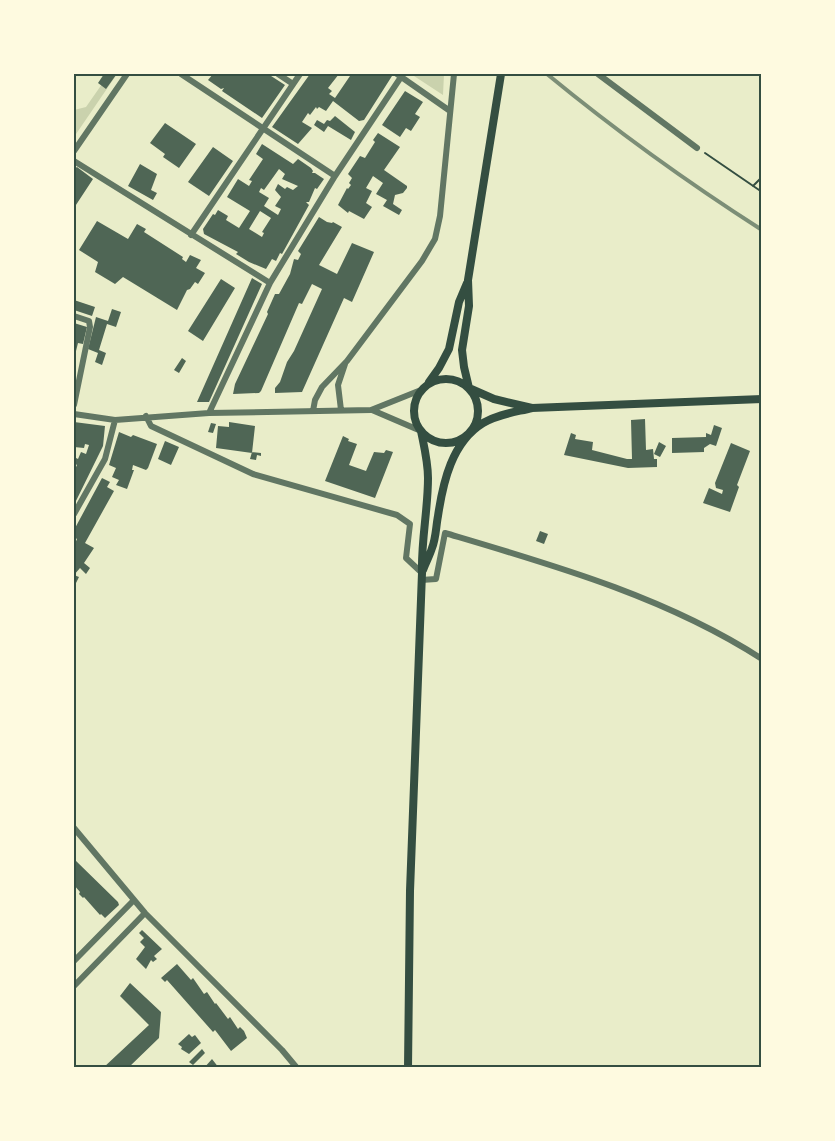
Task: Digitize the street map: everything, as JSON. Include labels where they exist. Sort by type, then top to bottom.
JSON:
[{"type":"main road","points":[[422,577],[433,547],[442,492],[450,466],[471,431],[478,414],[475,396],[469,388],[462,350],[469,306],[468,280],[501,74]]},
{"type":"main road","points":[[408,1068],[421,546],[428,505],[428,474],[421,431],[414,411],[416,400],[440,368],[449,349],[459,302],[468,280]]},
{"type":"main road","points":[[424,387],[435,380],[453,379],[494,399],[532,408]]},
{"type":"main road","points":[[421,431],[436,442],[446,443],[455,442],[495,417],[532,408],[762,399]]},
{"type":"street","points":[[74,151],[127,74]]},
{"type":"street","points":[[180,74],[335,176]]},
{"type":"street","points":[[278,74],[293,84]]},
{"type":"street","points":[[191,235],[300,74]]},
{"type":"street","points":[[313,411],[315,400],[322,387],[347,361],[422,261],[435,240],[440,216],[454,74]]},
{"type":"street","points":[[598,74],[697,148]]},
{"type":"street","points":[[209,412],[270,283],[400,75],[450,111]]},
{"type":"street","points":[[74,161],[270,283]]},
{"type":"street","points":[[74,316],[89,321],[90,327],[74,405]]},
{"type":"street","points":[[341,410],[338,385],[347,361]]},
{"type":"street","points":[[371,410],[424,387]]},
{"type":"street","points":[[74,414],[115,420],[209,412],[371,410],[421,431]]},
{"type":"street","points":[[146,416],[151,426],[253,474],[405,519],[410,524],[406,558],[422,577],[436,579],[445,533],[518,554],[673,610],[739,644],[762,659]]},
{"type":"street","points":[[74,514],[105,459],[115,420]]},
{"type":"street","points":[[74,828],[145,914],[282,1050],[297,1068]]},
{"type":"street","points":[[74,962],[134,900]]},
{"type":"street","points":[[74,986],[145,914]]},
{"type":"path","points":[[697,148],[762,192]]},
{"type":"path","points":[[753,186],[762,177]]},
{"type":"green space","points":[[109,74],[117,74],[74,137],[74,110],[86,107]]},
{"type":"green space","points":[[416,74],[444,74],[443,95],[414,76]]},
{"type":"building","points":[[104,74],[116,75],[106,89],[98,83]]},
{"type":"building","points":[[213,74],[268,74],[285,85],[262,118],[222,91],[224,88],[221,89],[208,80]]},
{"type":"building","points":[[310,74],[339,74],[328,88],[332,91],[329,94],[335,98],[350,76],[347,74],[389,74],[392,76],[364,120],[359,121],[333,101],[326,111],[316,107],[302,122],[312,128],[298,144],[272,127]]},
{"type":"building","points":[[405,91],[423,102],[415,114],[420,117],[411,131],[406,128],[400,137],[382,125]]},
{"type":"building","points":[[335,116],[355,132],[351,140],[328,126],[324,132],[314,125],[317,120],[324,124]]},
{"type":"building","points":[[165,123],[196,144],[179,168],[163,157],[165,154],[150,143]]},
{"type":"building","points":[[378,133],[400,147],[384,170],[407,188],[403,193],[395,195],[393,204],[402,210],[399,215],[383,206],[387,200],[376,194],[383,183],[373,176],[366,188],[372,191],[366,203],[372,207],[364,219],[349,211],[348,213],[338,205],[351,185],[349,183],[352,178],[348,174],[360,156],[365,158]]},
{"type":"building","points":[[262,144],[293,164],[298,159],[311,168],[312,173],[324,179],[317,189],[315,188],[309,202],[306,202],[309,205],[282,254],[280,253],[276,261],[272,259],[266,269],[249,262],[236,254],[238,252],[204,234],[203,229],[218,210],[228,216],[226,220],[239,228],[250,211],[227,197],[238,179],[249,186],[252,181],[249,180],[263,159],[256,154]],"holes":[[[279,169],[285,174],[282,179],[298,186],[293,190],[287,187],[285,189],[278,184],[275,190],[281,197],[275,206],[281,209],[278,215],[264,206],[269,198],[259,192],[261,188],[264,190]],[[260,211],[271,218],[262,232],[264,233],[262,237],[249,229]]]},
{"type":"building","points":[[213,147],[233,161],[209,196],[188,182]]},
{"type":"building","points":[[140,164],[157,174],[151,190],[157,193],[153,200],[128,186]]},
{"type":"building","points":[[77,167],[93,179],[74,208],[74,169]]},
{"type":"building","points":[[319,217],[342,227],[319,265],[337,274],[352,243],[374,252],[352,302],[344,298],[302,392],[275,393],[275,388],[280,382],[287,362],[322,289],[312,284],[302,304],[299,303],[261,391],[233,394],[235,384],[275,294],[279,294],[290,274],[294,259],[298,260],[301,254],[298,251]]},
{"type":"building","points":[[97,221],[128,239],[137,224],[146,229],[144,232],[183,257],[182,259],[186,262],[190,255],[201,260],[196,268],[205,273],[198,284],[195,282],[187,290],[177,310],[123,277],[115,284],[95,272],[98,262],[79,250]]},
{"type":"building","points":[[252,278],[262,284],[209,402],[197,402]]},
{"type":"building","points":[[221,279],[235,288],[203,341],[188,331]]},
{"type":"building","points":[[74,300],[95,307],[92,316],[74,310]]},
{"type":"building","points":[[112,309],[121,312],[116,327],[107,324],[99,350],[106,353],[102,365],[95,362],[98,353],[88,349],[96,317],[108,321]]},
{"type":"building","points":[[74,323],[87,327],[83,344],[78,343],[74,359]]},
{"type":"building","points":[[182,358],[186,361],[179,373],[174,370]]},
{"type":"building","points":[[645,419],[646,450],[653,449],[657,467],[628,468],[564,455],[571,433],[576,435],[575,439],[593,442],[592,450],[632,459],[631,420]]},
{"type":"building","points":[[74,422],[105,426],[103,446],[74,505],[74,471],[77,465],[74,463],[74,457],[78,459],[81,452],[86,454],[89,445],[85,444],[84,448],[74,447]]},
{"type":"building","points":[[229,422],[255,426],[252,453],[216,448],[218,426],[229,427]]},
{"type":"building","points":[[211,423],[216,424],[213,433],[208,432]]},
{"type":"building","points":[[714,425],[722,428],[716,446],[710,444],[704,448],[704,452],[672,453],[672,438],[706,437],[706,433],[711,435]]},
{"type":"building","points":[[119,432],[157,444],[146,470],[133,465],[132,470],[134,470],[127,489],[116,485],[119,480],[112,477],[116,468],[109,465]]},
{"type":"building","points":[[343,436],[349,439],[348,441],[357,444],[349,465],[366,471],[374,452],[384,453],[386,450],[393,452],[375,498],[325,481]]},
{"type":"building","points":[[165,441],[179,447],[171,465],[158,459]]},
{"type":"building","points":[[659,442],[666,446],[660,457],[654,454]]},
{"type":"building","points":[[731,443],[750,451],[730,512],[703,503],[709,488],[722,494],[723,490],[716,488],[715,483]]},
{"type":"building","points":[[252,452],[261,453],[261,456],[257,455],[256,460],[250,459]]},
{"type":"building","points":[[102,478],[110,482],[107,487],[114,491],[85,543],[94,548],[84,563],[90,568],[86,574],[80,568],[74,575],[74,546],[77,539],[74,537],[74,530]]},
{"type":"building","points":[[540,531],[548,534],[544,544],[536,541]]},
{"type":"building","points":[[74,575],[79,577],[74,587]]},
{"type":"building","points":[[74,859],[118,902],[119,905],[105,918],[79,894],[80,892],[74,885]]},
{"type":"building","points":[[142,930],[162,949],[154,956],[157,959],[153,962],[151,960],[146,969],[136,959],[145,947],[140,942],[144,938],[139,933]]},
{"type":"building","points":[[177,964],[191,980],[193,978],[204,994],[207,992],[238,1029],[240,1027],[244,1031],[247,1038],[231,1051],[215,1030],[213,1032],[167,980],[165,982],[161,978]]},
{"type":"building","points":[[130,983],[161,1012],[159,1038],[128,1068],[103,1068],[149,1025],[120,996]]},
{"type":"building","points":[[189,1034],[192,1037],[195,1035],[201,1043],[189,1054],[178,1044]]},
{"type":"building","points":[[202,1049],[205,1053],[193,1065],[189,1062]]},
{"type":"building","points":[[212,1059],[219,1068],[204,1068]]},
{"type":"railway","points":[[547,74],[652,155],[762,230]]}]
